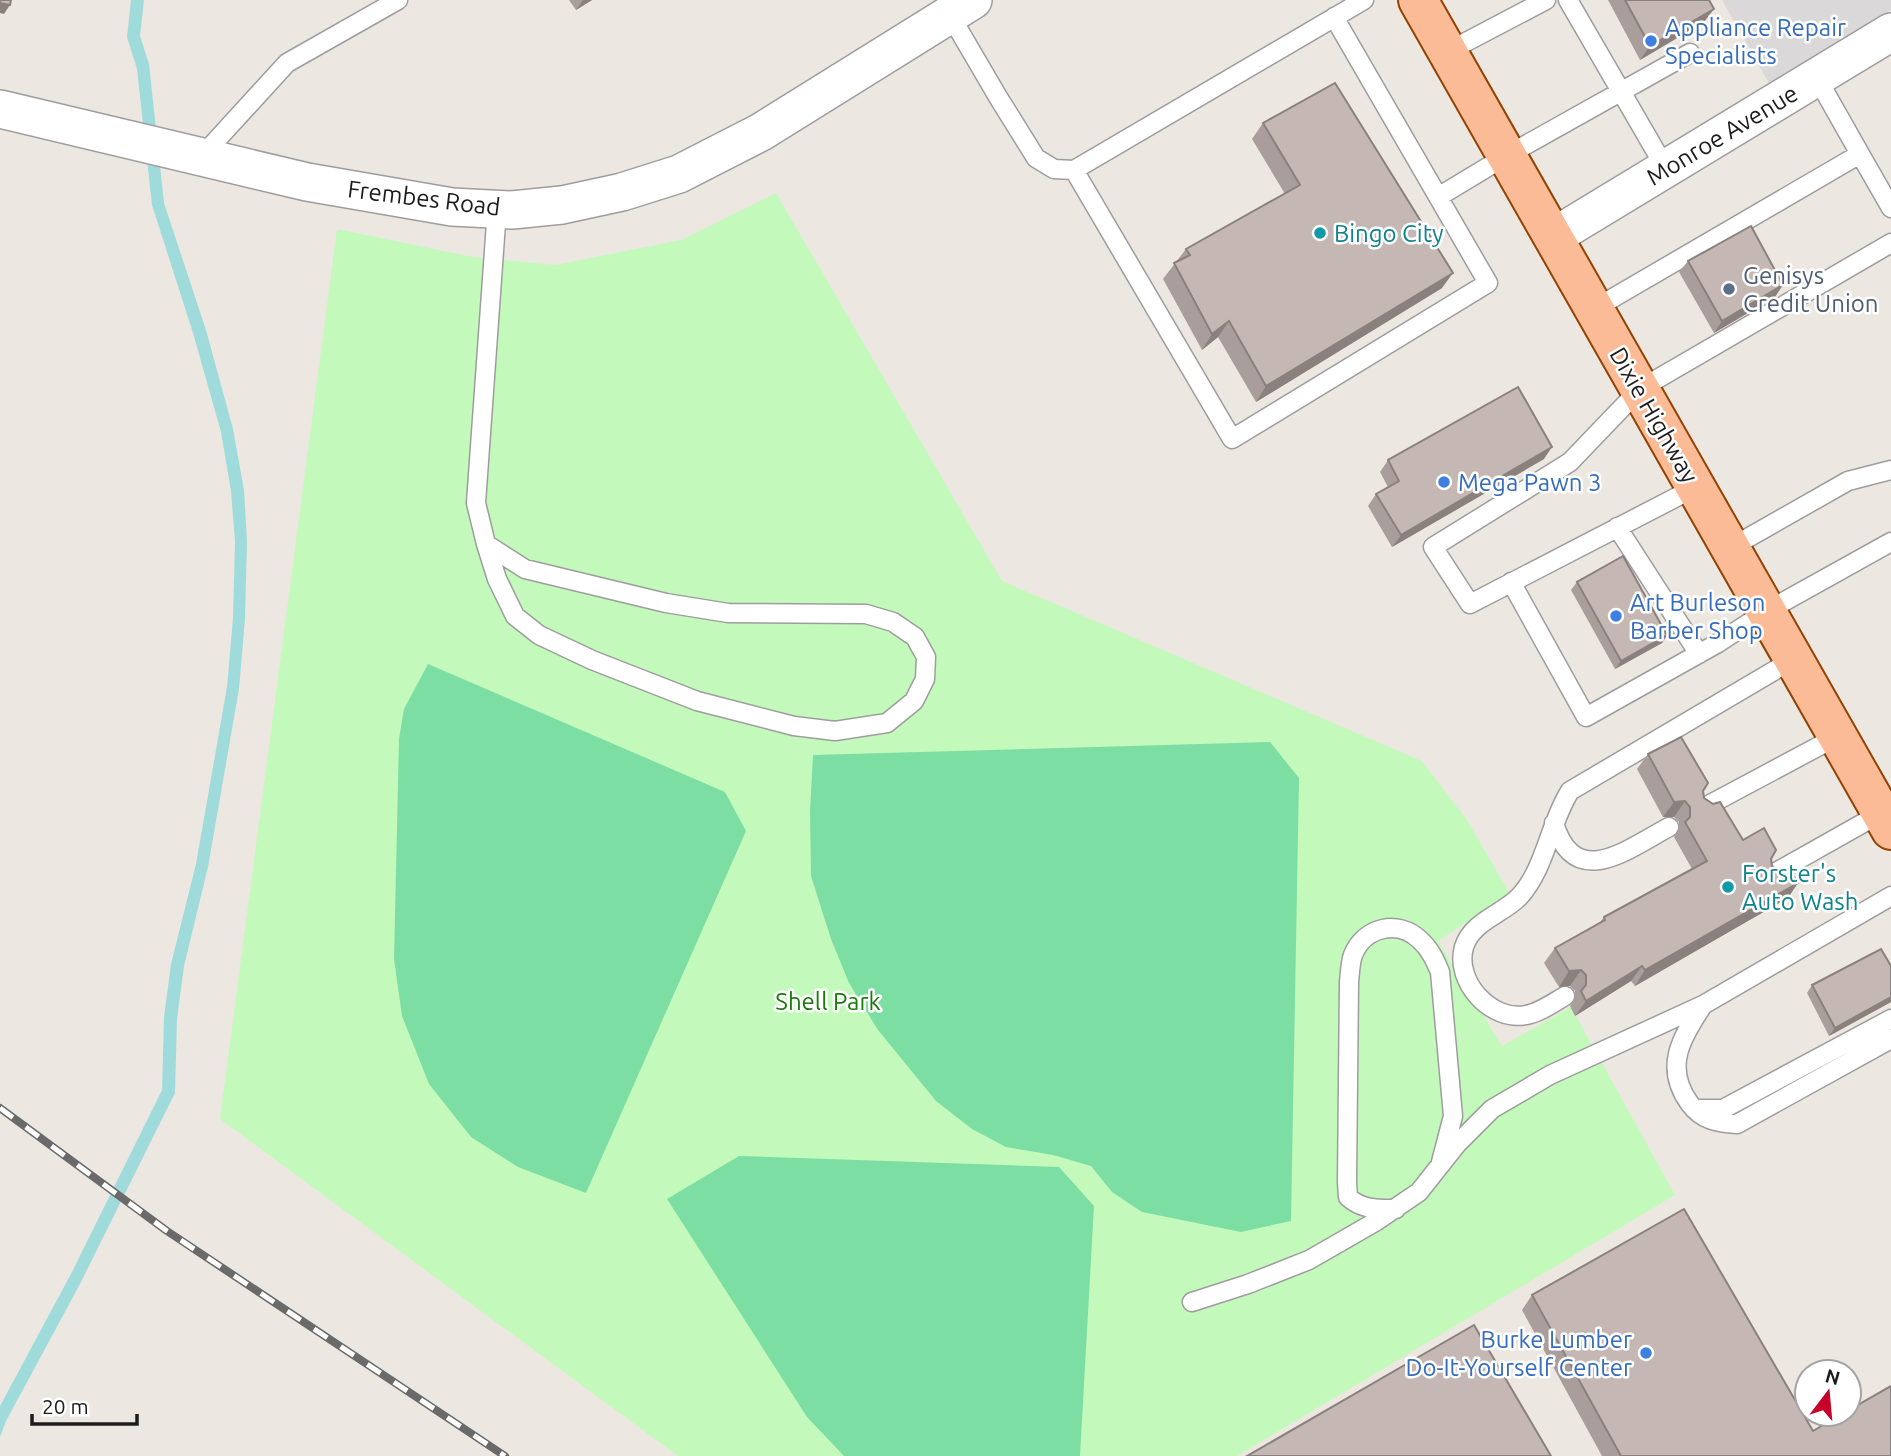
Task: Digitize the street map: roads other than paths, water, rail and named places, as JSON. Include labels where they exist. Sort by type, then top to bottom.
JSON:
[{"type":"main road","name":"Dixie Highway","points":[[1418,0],[1886,821]]},
{"type":"street","name":"Frembes Road","points":[[0,109],[307,182],[386,196],[452,207],[497,209],[562,205],[622,192],[679,174],[761,132],[962,7]]},
{"type":"street","name":"Monroe Avenue","points":[[1553,237],[1891,32]]},
{"type":"lane","points":[[201,158],[287,63],[398,0]]},
{"type":"lane","points":[[962,7],[1036,158],[1054,169],[1074,170],[1364,0]]},
{"type":"lane","points":[[1447,52],[1546,0]]},
{"type":"lane","points":[[1568,0],[1666,169]]},
{"type":"lane","points":[[1074,170],[1232,439],[1488,283],[1334,17]]},
{"type":"lane","points":[[1438,197],[1690,53]]},
{"type":"lane","points":[[1817,78],[1891,208]]},
{"type":"lane","points":[[1594,309],[1860,155]]},
{"type":"lane","points":[[486,544],[525,569],[666,603],[728,613],[866,614],[893,622],[915,637],[926,657],[925,679],[914,701],[887,723],[835,731],[794,726],[697,701],[592,660],[539,635],[515,616],[497,579],[486,544],[476,503],[497,209]]},
{"type":"lane","points":[[1696,487],[1470,604],[1433,547],[1570,462],[1640,389],[1891,243]]},
{"type":"lane","points":[[1730,548],[1848,481],[1891,470]]},
{"type":"lane","points":[[1617,527],[1699,654]]},
{"type":"lane","points":[[1511,582],[1586,717],[1891,542]]},
{"type":"lane","points":[[1565,996],[1526,1015],[1496,1011],[1474,993],[1466,977],[1463,959],[1465,945],[1475,930],[1518,899],[1532,881],[1560,806],[1570,791],[1794,659]]},
{"type":"lane","points":[[1703,808],[1838,736]]},
{"type":"lane","points":[[1771,875],[1886,821]]},
{"type":"lane","points":[[1554,823],[1559,839],[1566,849],[1575,857],[1588,862],[1609,860],[1669,827]]},
{"type":"lane","points":[[1192,1302],[1309,1260],[1396,1209],[1419,1192],[1441,1162],[1492,1109],[1550,1074],[1703,1005],[1891,896]]},
{"type":"lane","points":[[1396,1209],[1375,1209],[1357,1205],[1348,1198],[1350,969],[1352,957],[1361,941],[1378,928],[1398,929],[1418,937],[1432,954],[1440,972],[1453,1116],[1441,1162]]},
{"type":"lane","points":[[1703,1005],[1687,1030],[1678,1052],[1675,1074],[1684,1096],[1698,1114],[1717,1123],[1737,1124],[1891,1039]]},
{"type":"lane","points":[[1694,1109],[1723,1109],[1891,1019]]},
{"type":"water","points":[[131,0],[144,0],[140,36],[149,64],[164,203],[206,330],[233,429],[244,490],[247,541],[245,619],[239,689],[208,867],[184,966],[177,1019],[175,1093],[0,1437],[0,1406],[72,1272],[162,1090],[164,1017],[171,964],[196,864],[227,687],[233,618],[235,542],[231,491],[221,432],[152,205],[137,69],[127,37]]},
{"type":"railway","points":[[0,1108],[167,1231],[505,1456]]},
{"type":"place","name":"Appliance Repair Specialists","points":[[1651,41]]},
{"type":"place","name":"Bingo City","points":[[1320,233]]},
{"type":"place","name":"Genisys Credit Union","points":[[1729,289]]},
{"type":"place","name":"Mega Pawn 3","points":[[1444,482]]},
{"type":"place","name":"Art Burleson Barber Shop","points":[[1616,616]]},
{"type":"place","name":"Forster's Auto Wash","points":[[1728,887]]},
{"type":"place","name":"Burke Lumber Do-It-Yourself Center","points":[[1646,1353]]},
{"type":"park label","name":"Shell Park","points":[[828,1001]]}]
